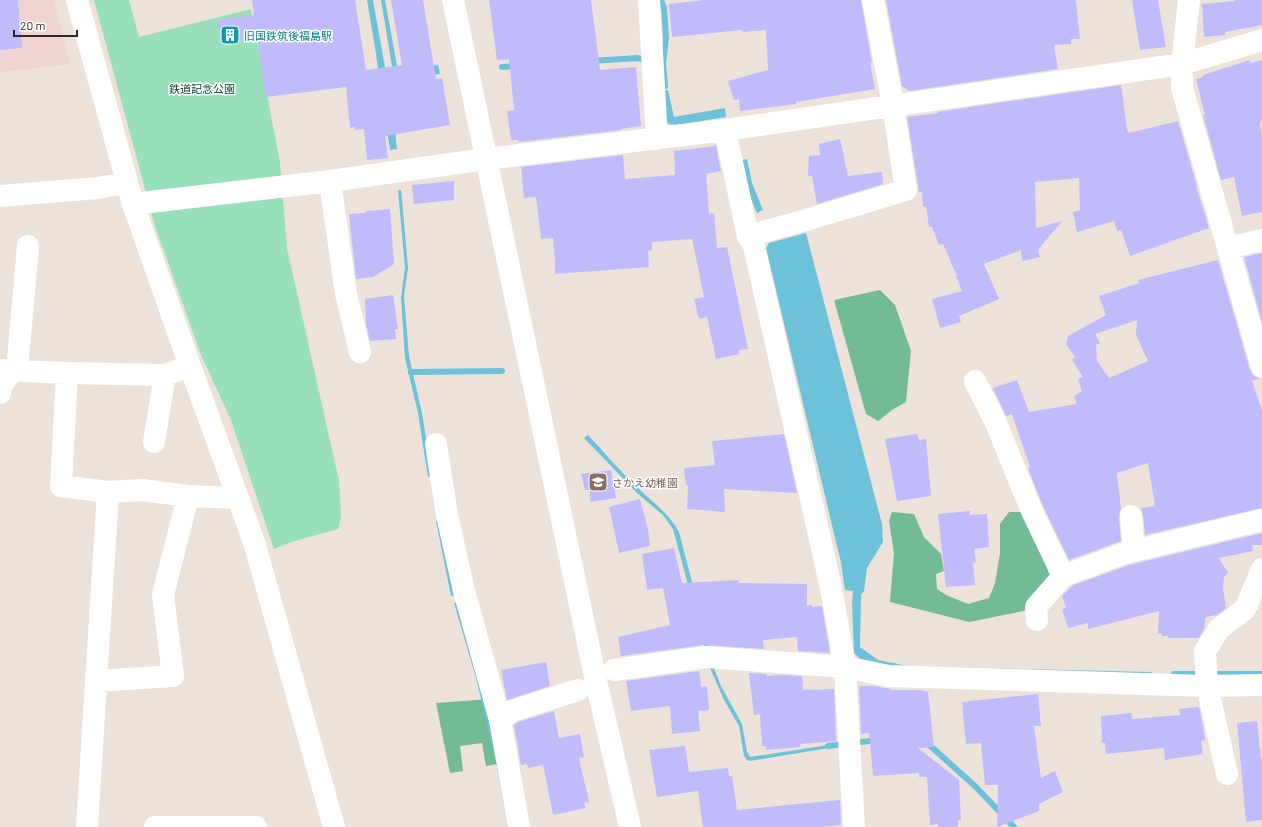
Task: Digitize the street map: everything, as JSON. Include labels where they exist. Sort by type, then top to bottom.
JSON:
[{"type":"street","points":[[77,0],[130,193],[190,366],[254,542],[334,827]]},
{"type":"street","points":[[453,0],[592,664],[630,827]]},
{"type":"street","points":[[649,0],[657,139]]},
{"type":"street","points":[[748,236],[906,190],[893,105],[873,0]]},
{"type":"street","points":[[1189,0],[1182,64],[1182,88],[1262,367]]},
{"type":"street","points":[[0,196],[98,188],[130,193],[252,189],[330,181],[486,159],[725,130],[1182,64],[1262,40]]},
{"type":"street","points":[[725,130],[748,236],[754,246],[829,580],[845,667],[854,827]]},
{"type":"street","points":[[330,181],[346,294],[360,352]]},
{"type":"street","points":[[1228,248],[1262,240]]},
{"type":"street","points":[[0,394],[1,387],[10,370],[28,246]]},
{"type":"street","points":[[10,370],[165,375],[190,366]]},
{"type":"street","points":[[67,373],[61,486],[108,492],[142,490],[188,496],[238,498]]},
{"type":"street","points":[[154,442],[165,375]]},
{"type":"street","points":[[975,381],[996,423],[1031,510],[1063,576]]},
{"type":"street","points":[[436,444],[447,515],[464,591],[500,720],[519,827]]},
{"type":"street","points":[[86,827],[108,492]]},
{"type":"street","points":[[96,681],[173,676],[164,595],[188,496]]},
{"type":"street","points":[[1131,516],[1134,550]]},
{"type":"street","points":[[1037,620],[1036,607],[1063,576],[1134,550],[1262,520]]},
{"type":"street","points":[[1227,774],[1208,686],[1205,651],[1219,629],[1244,609],[1262,569]]},
{"type":"street","points":[[614,670],[706,657],[845,667],[889,676],[1208,686],[1262,685]]},
{"type":"street","points":[[500,720],[512,711],[578,690]]},
{"type":"street","points":[[155,827],[249,827]]},
{"type":"shaded area","points":[[0,0],[54,0],[70,64],[0,72]]},
{"type":"green space","name":"鉄道記念公園","points":[[94,0],[129,0],[139,37],[251,9],[280,163],[287,248],[339,481],[341,517],[338,529],[291,542],[274,549],[231,420],[201,355],[155,226]]},
{"type":"green space","points":[[880,290],[895,305],[911,351],[906,402],[892,410],[878,421],[866,414],[834,300]]},
{"type":"green space","points":[[892,512],[914,514],[924,537],[941,554],[944,571],[936,574],[937,589],[946,595],[968,604],[989,598],[995,583],[1000,553],[1000,524],[1009,512],[1023,512],[1055,589],[1044,606],[969,622],[890,602],[894,553],[889,521]]},
{"type":"green space","points":[[490,699],[503,763],[486,766],[482,743],[460,746],[463,771],[450,773],[436,703]]},
{"type":"water","points":[[367,0],[373,0],[386,73],[393,72],[381,0],[385,0],[398,71],[438,65],[440,74],[390,82],[397,149],[390,150]]},
{"type":"water","points":[[668,90],[674,117],[725,108],[726,117],[676,125],[669,124],[665,121],[660,91]]},
{"type":"water","points":[[747,159],[752,183],[763,210],[757,213],[750,197],[742,160]]},
{"type":"water","points":[[398,190],[401,190],[408,268],[404,296],[409,356],[422,413],[432,475],[428,477],[418,413],[405,358],[401,298],[405,268]]},
{"type":"water","points":[[806,233],[882,524],[883,542],[867,568],[864,591],[861,595],[860,647],[878,660],[908,666],[1152,672],[1151,675],[911,671],[860,659],[854,653],[853,591],[845,590],[841,563],[766,248],[769,243]]},
{"type":"water","points":[[588,435],[618,468],[665,513],[679,532],[709,647],[705,648],[673,529],[663,515],[638,494],[584,438]]},
{"type":"water","points":[[441,520],[456,595],[451,596],[436,521]]},
{"type":"water","points":[[458,602],[486,702],[510,826],[508,827],[495,757],[476,678],[454,603]]},
{"type":"water","points":[[710,668],[714,668],[721,686],[742,724],[747,752],[750,757],[835,744],[835,747],[750,761],[747,760],[744,756],[739,726],[724,700]]},
{"type":"water","points":[[1216,671],[1262,671],[1262,676],[1217,676]]},
{"type":"building","points":[[0,0],[18,0],[22,48],[0,50]]},
{"type":"building","points":[[252,0],[355,0],[366,70],[402,65],[391,0],[423,0],[436,79],[442,78],[450,125],[385,136],[388,158],[367,160],[364,129],[355,130],[354,127],[350,128],[346,87],[266,97],[257,38],[221,44],[218,20],[254,15]]},
{"type":"building","points":[[489,0],[591,0],[600,70],[636,67],[641,126],[621,130],[519,142],[518,140],[511,140],[507,111],[514,110],[509,59],[497,60]]},
{"type":"building","points":[[704,0],[861,0],[875,89],[796,102],[796,104],[740,111],[739,99],[734,100],[728,81],[768,70],[766,30],[743,32],[742,30],[672,37],[669,4]]},
{"type":"building","points":[[886,0],[1076,0],[1080,39],[1071,39],[1071,44],[1054,45],[1058,69],[909,91],[902,86]]},
{"type":"building","points":[[1132,0],[1158,0],[1166,47],[1140,50]]},
{"type":"building","points":[[1235,0],[1262,0],[1262,25],[1225,32],[1225,35],[1204,37],[1202,4]]},
{"type":"building","points":[[1250,60],[1250,63],[1262,60],[1262,121],[1260,121],[1262,136],[1262,212],[1242,216],[1234,177],[1221,180],[1203,115],[1205,115],[1196,79],[1201,78],[1203,75]]},
{"type":"building","points":[[1121,85],[1127,129],[1129,133],[1178,121],[1209,228],[1130,256],[1121,230],[1117,231],[1114,221],[1077,232],[1073,212],[1080,210],[1079,178],[1035,182],[1036,228],[1062,221],[1038,250],[1040,257],[1022,261],[1021,250],[984,264],[999,299],[959,316],[961,322],[940,328],[932,299],[962,291],[943,244],[939,245],[932,227],[929,227],[926,206],[923,207],[922,192],[919,192],[907,117]]},
{"type":"building","points":[[840,139],[848,176],[882,172],[883,184],[817,204],[812,176],[808,176],[809,156],[820,155],[819,144]]},
{"type":"building","points":[[716,146],[721,171],[706,174],[709,214],[714,213],[717,248],[727,247],[748,349],[739,350],[739,354],[716,359],[707,317],[699,319],[694,299],[704,297],[692,239],[652,242],[652,250],[648,251],[649,267],[555,274],[553,238],[541,239],[536,197],[524,198],[521,167],[623,155],[625,179],[675,175],[674,151]]},
{"type":"building","points":[[454,181],[454,200],[414,204],[412,185]]},
{"type":"building","points":[[390,209],[394,264],[373,277],[356,279],[349,214]]},
{"type":"building","points":[[1262,253],[1262,322],[1244,257]]},
{"type":"building","points":[[1218,260],[1250,370],[1254,376],[1260,379],[1252,380],[1262,411],[1262,508],[1145,535],[1141,508],[1155,506],[1148,463],[1117,473],[1121,509],[1119,517],[1121,541],[1069,560],[1042,504],[1028,468],[1030,467],[1012,414],[1006,416],[993,388],[1017,380],[1029,412],[1077,404],[1074,396],[1082,391],[1078,379],[1083,377],[1072,360],[1075,357],[1066,344],[1068,336],[1106,315],[1099,296],[1139,283],[1138,280]],"holes":[[[1137,320],[1136,335],[1148,361],[1109,378],[1097,361],[1096,345],[1100,343],[1095,334]]]},
{"type":"building","points":[[393,295],[398,329],[395,329],[396,339],[370,341],[366,324],[365,299]]},
{"type":"building","points":[[784,434],[797,493],[724,489],[725,512],[687,509],[688,485],[686,485],[684,468],[715,465],[712,441]]},
{"type":"building","points":[[917,434],[919,440],[926,439],[931,496],[897,501],[885,439]]},
{"type":"building","name":"さかえ幼稚園","points":[[611,470],[616,498],[590,502],[590,490],[585,490],[581,474]]},
{"type":"building","points":[[640,499],[648,529],[650,546],[619,553],[609,507]]},
{"type":"building","points":[[970,511],[970,515],[987,514],[989,547],[974,549],[976,562],[973,563],[975,585],[946,587],[938,514]]},
{"type":"building","points":[[1262,533],[1262,545],[1252,545],[1253,551],[1219,558],[1228,573],[1224,577],[1223,587],[1226,608],[1217,615],[1206,617],[1204,629],[1199,638],[1168,638],[1168,636],[1162,636],[1162,633],[1158,634],[1159,611],[1088,629],[1088,623],[1068,628],[1062,609],[1066,608],[1062,596],[1074,585],[1129,565]]},
{"type":"building","points":[[674,548],[682,583],[739,580],[739,583],[807,584],[807,606],[822,606],[830,653],[798,651],[797,637],[763,640],[764,649],[704,645],[621,656],[618,637],[670,625],[663,588],[647,590],[642,554]]},
{"type":"building","points":[[546,662],[550,686],[507,700],[501,670]]},
{"type":"building","points":[[699,671],[701,687],[707,686],[709,710],[698,711],[700,731],[672,734],[670,706],[631,711],[626,681]]},
{"type":"building","points":[[749,673],[767,674],[767,676],[802,676],[803,690],[834,689],[836,741],[800,744],[800,747],[766,750],[766,746],[762,746],[760,714],[754,715]]},
{"type":"building","points":[[859,686],[873,686],[891,690],[921,690],[928,692],[934,747],[918,748],[959,780],[961,820],[958,820],[958,827],[938,827],[938,824],[930,825],[927,777],[919,777],[919,773],[873,776],[869,733],[861,734]]},
{"type":"building","points":[[1038,694],[1041,726],[1034,726],[1041,778],[1055,771],[1063,792],[1039,804],[1039,811],[997,827],[998,785],[985,785],[981,743],[966,744],[962,702]]},
{"type":"building","points":[[1199,707],[1205,740],[1201,741],[1203,754],[1165,760],[1164,748],[1106,754],[1105,743],[1102,743],[1101,716],[1131,713],[1132,719],[1180,715],[1179,709]]},
{"type":"building","points":[[554,711],[559,738],[580,734],[584,757],[579,758],[589,802],[584,803],[586,808],[553,815],[543,765],[528,768],[527,764],[521,765],[514,725],[518,722]]},
{"type":"building","points":[[1257,721],[1262,759],[1262,820],[1246,822],[1237,723]]},
{"type":"building","points":[[685,746],[689,772],[728,768],[729,776],[732,776],[737,810],[840,800],[841,825],[819,827],[703,827],[698,791],[657,797],[649,750]]},
{"type":"waterway","points":[[661,0],[664,8],[666,38],[663,64],[665,86]]},
{"type":"waterway","points":[[591,61],[638,58],[648,61]]},
{"type":"waterway","points":[[502,67],[516,66]]},
{"type":"waterway","points":[[411,372],[502,371]]},
{"type":"waterway","points":[[1174,674],[1202,674]]},
{"type":"waterway","points":[[828,746],[878,740]]},
{"type":"waterway","points":[[926,742],[976,787],[1014,827]]},
{"type":"place","name":"旧国鉄筑後福島駅","points":[[230,35]]},
{"type":"place","name":"さかえ幼稚園","points":[[598,482]]}]
